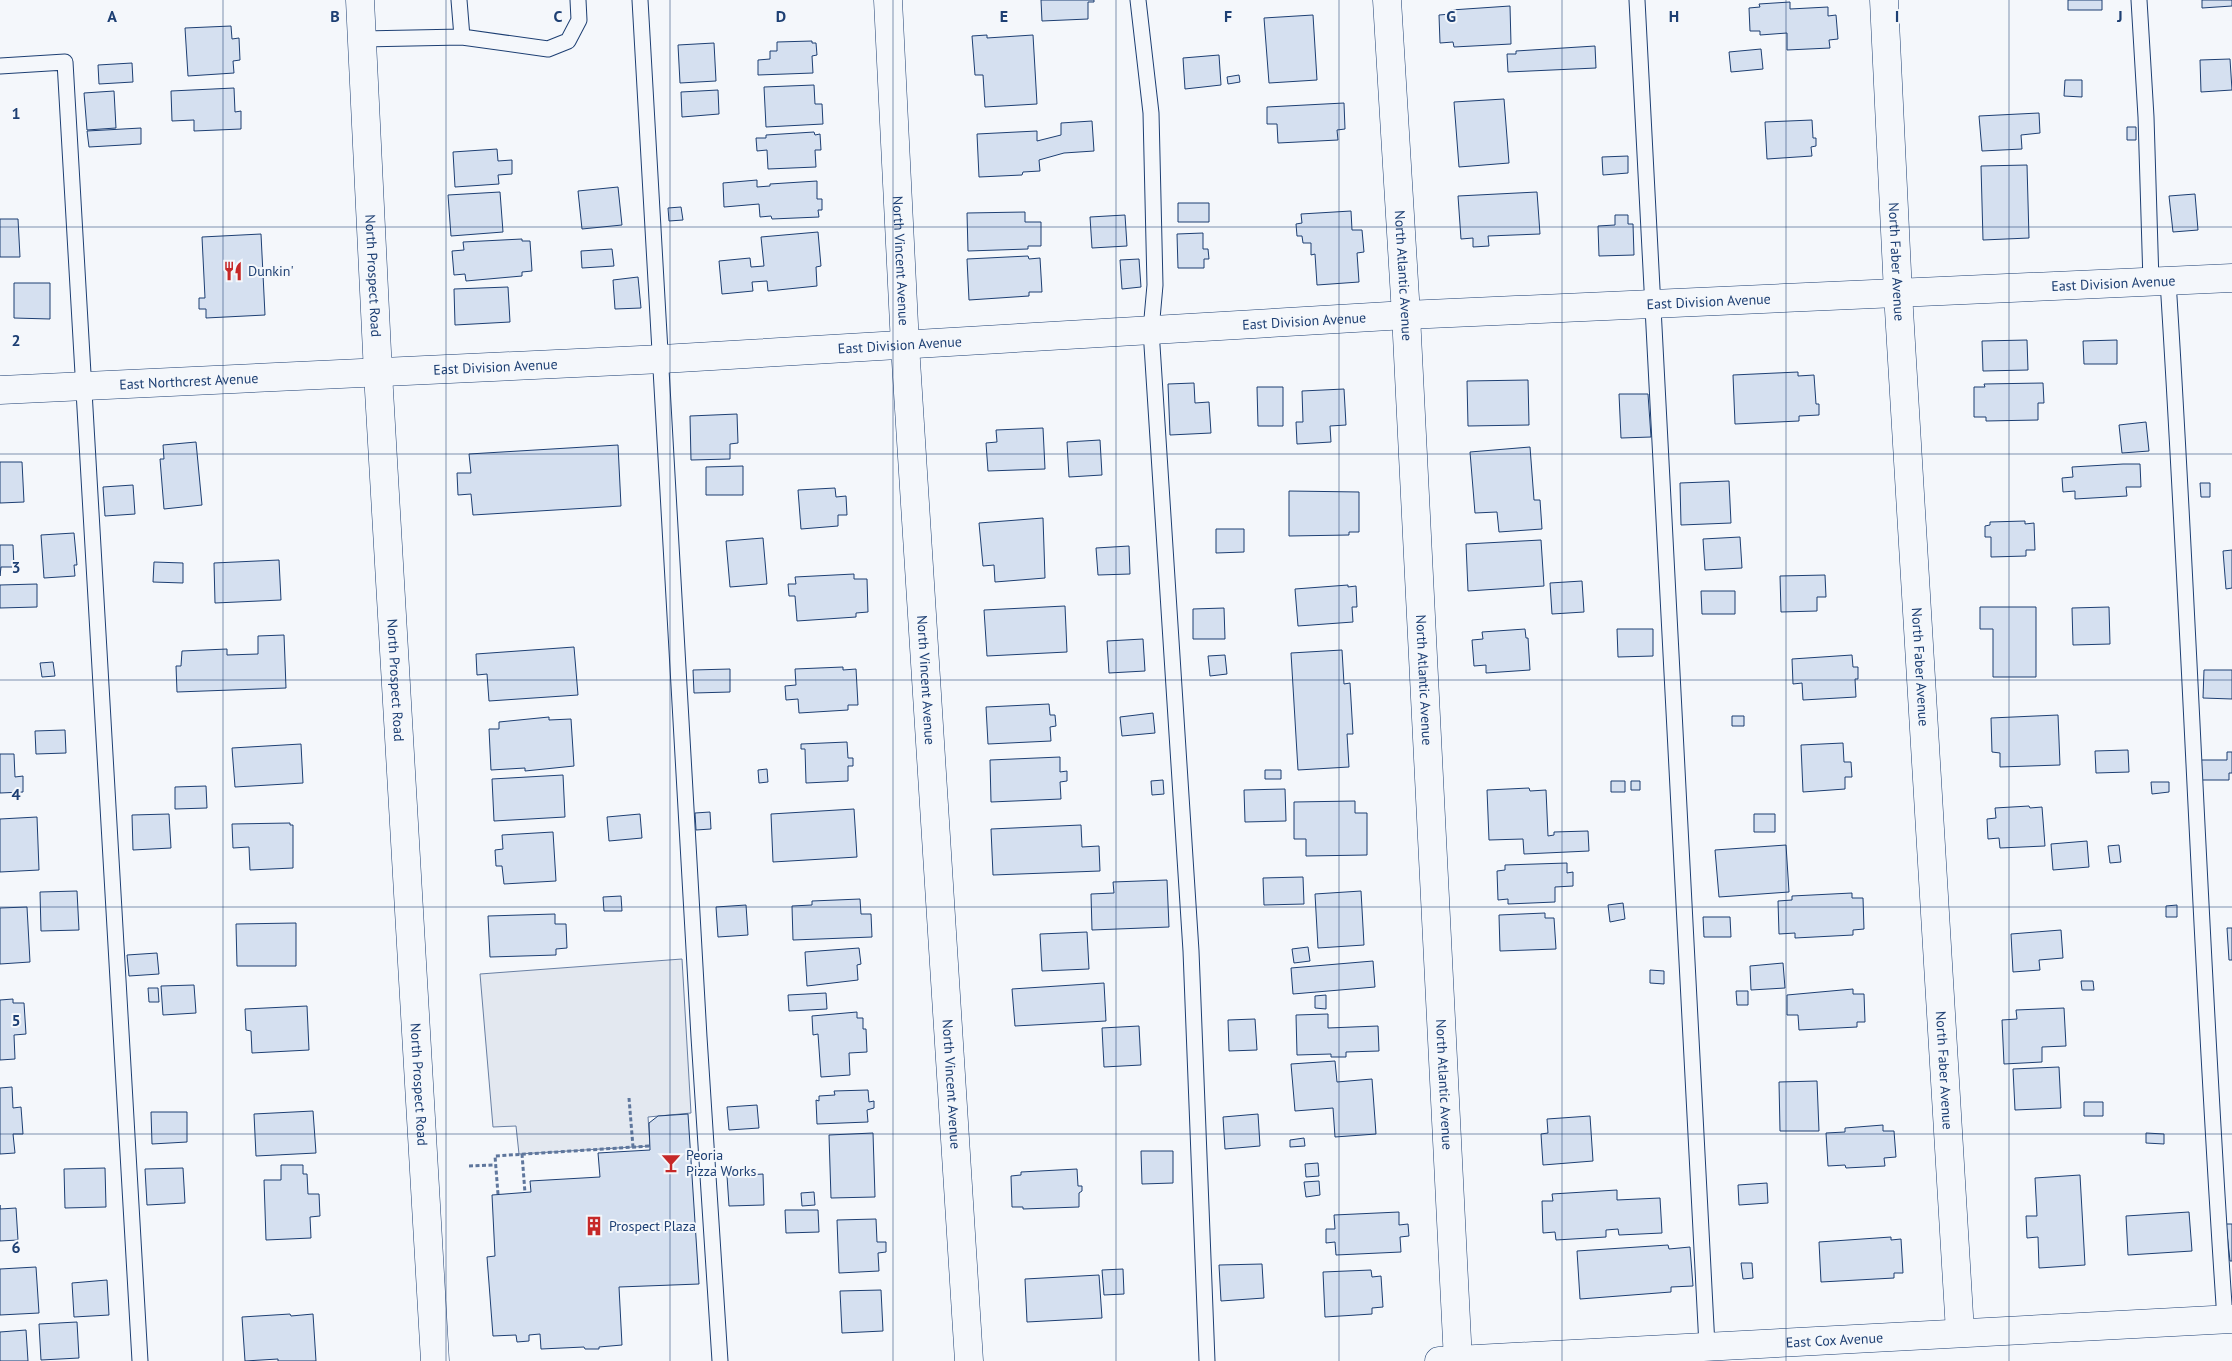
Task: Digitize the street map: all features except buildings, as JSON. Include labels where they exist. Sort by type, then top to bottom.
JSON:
[{"type":"street","name":"North Prospect Road","points":[[360,0],[378,373],[435,1361]]},
{"type":"street","name":"North Vincent Avenue","points":[[888,0],[905,345],[968,1361]]},
{"type":"street","name":"North Atlantic Avenue","points":[[1387,0],[1406,316],[1452,1361]]},
{"type":"street","name":"North Faber Avenue","points":[[1884,0],[1898,294],[1960,1332]]},
{"type":"street","name":"East Division Avenue","points":[[378,373],[662,359],[1406,316],[2232,278]]},
{"type":"street","name":"East Northcrest Avenue","points":[[0,390],[378,373]]},
{"type":"street","name":"East Cox Avenue","points":[[1452,1361],[1960,1332],[2228,1319]]},
{"type":"lane","points":[[459,0],[462,37]]},
{"type":"lane","points":[[362,39],[462,37],[548,49],[568,41],[579,20],[578,0]]},
{"type":"lane","points":[[640,0],[662,359],[699,1037],[720,1361]]},
{"type":"lane","points":[[1138,0],[1151,113],[1155,285],[1151,330],[1191,951],[1207,1361]]},
{"type":"lane","points":[[1636,0],[1706,1346]]},
{"type":"lane","points":[[2139,0],[2159,282],[2183,525],[2203,968],[2228,1319]]},
{"type":"lane","points":[[0,66],[65,62],[140,1361]]},
{"type":"path","points":[[629,1098],[633,1147]]},
{"type":"path","points":[[498,1194],[494,1156],[650,1146]]},
{"type":"path","points":[[522,1154],[525,1192]]},
{"type":"path","points":[[469,1166],[495,1165]]},
{"type":"shaded area","points":[[682,959],[691,1113],[648,1117],[650,1146],[519,1154],[516,1126],[493,1127],[480,974]]},
{"type":"place","name":"Dunkin'","points":[[233,271]]},
{"type":"place","name":"Peoria Pizza Works","points":[[671,1163]]},
{"type":"place","name":"Prospect Plaza","points":[[594,1226]]}]
